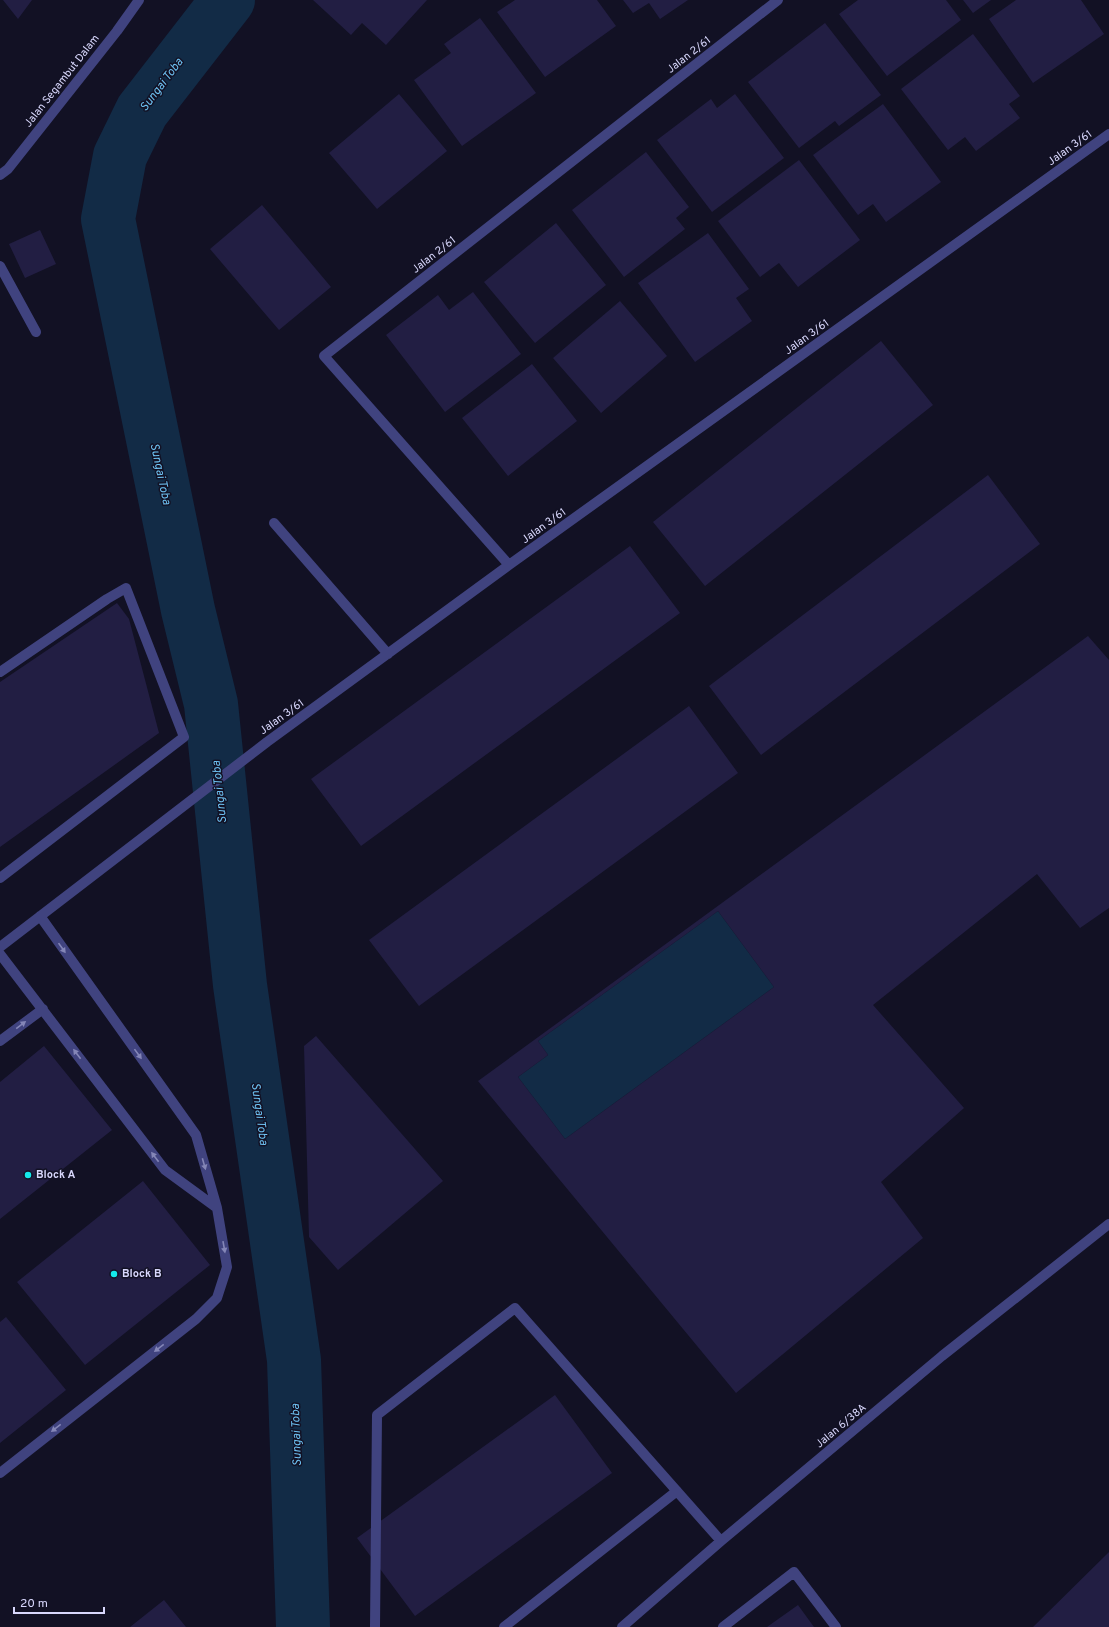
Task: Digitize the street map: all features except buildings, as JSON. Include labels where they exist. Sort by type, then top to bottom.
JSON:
[{"type":"street","name":"Jalan Segambut Dalam","points":[[0,175],[12,163],[117,31],[139,0]]},
{"type":"street","name":"Jalan 2/61","points":[[510,565],[324,356],[778,0]]},
{"type":"street","name":"Jalan 3/61","points":[[0,947],[227,772],[510,565],[1109,134]]},
{"type":"street","points":[[0,266],[36,332]]},
{"type":"street","points":[[274,523],[388,654]]},
{"type":"street","points":[[0,672],[107,599],[126,588],[184,736],[0,878]]},
{"type":"street","points":[[0,1472],[196,1319],[217,1298],[227,1267],[217,1208],[196,1135],[40,916]]},
{"type":"street","points":[[0,954],[165,1170],[217,1208]]},
{"type":"street","points":[[0,1041],[43,1009]]},
{"type":"street","name":"Jalan 6/38A","points":[[622,1627],[721,1541],[992,1316],[1107,1226]]},
{"type":"street","points":[[375,1627],[377,1415],[515,1308],[721,1541]]},
{"type":"street","points":[[504,1627],[677,1491]]},
{"type":"street","points":[[724,1627],[794,1572],[836,1627]]},
{"type":"water","points":[[718,911],[774,987],[565,1139],[518,1077],[548,1055],[538,1041]]},
{"type":"waterway","name":"Sungai Toba","points":[[228,0],[142,111],[120,156],[108,219],[188,610],[211,704],[240,985],[294,1360],[303,1627]]},
{"type":"place","name":"Block A","points":[[28,1175]]},
{"type":"place","name":"Block B","points":[[114,1274]]}]
